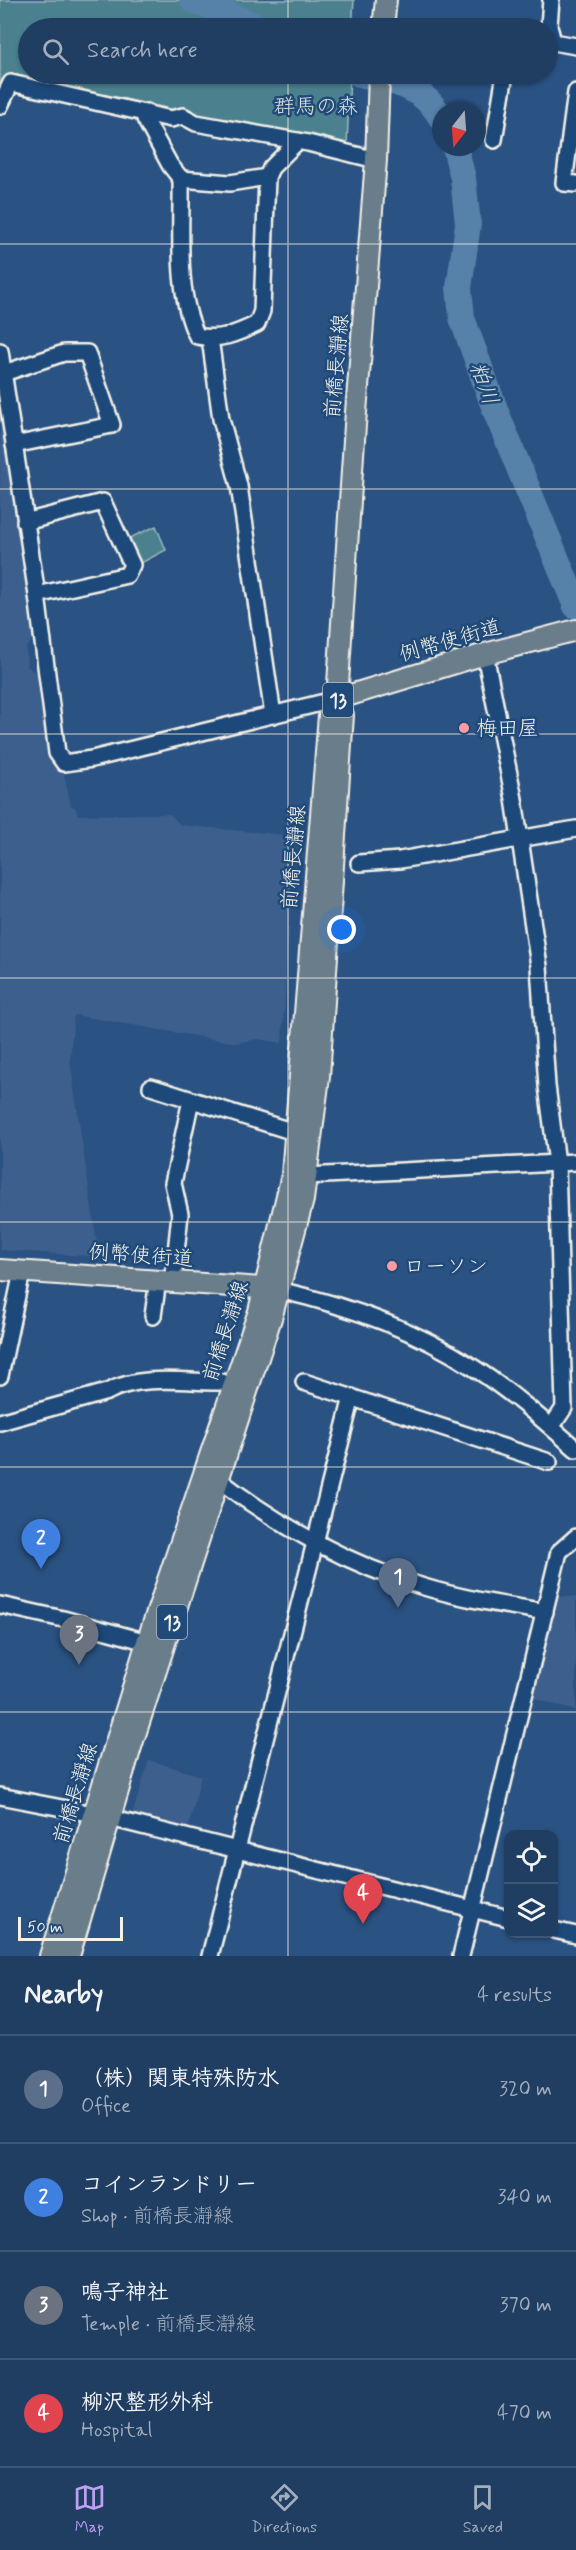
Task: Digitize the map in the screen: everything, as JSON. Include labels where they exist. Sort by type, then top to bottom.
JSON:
[{"type":"main road","points":[[385,18],[386,0]]},
{"type":"main road","name":"前橋長瀞線","points":[[50,1956],[102,1816],[219,1480],[272,1289],[292,1175],[329,715],[337,699],[355,425],[376,160],[378,84]]},
{"type":"main road","name":"例幣使街道","points":[[337,699],[484,654],[573,631]]},
{"type":"main road","name":"前橋長瀞線","points":[[69,1956],[147,1642],[232,1387],[272,1289],[303,1200],[319,1077],[343,715],[337,699]]},
{"type":"main road","name":"例幣使街道","points":[[0,1270],[272,1289]]},
{"type":"street","points":[[550,18],[551,0]]},
{"type":"street","points":[[558,43],[576,46]]},
{"type":"street","points":[[0,106],[11,83],[171,118],[183,116],[196,123],[298,141],[376,160]]},
{"type":"street","points":[[494,140],[503,84]]},
{"type":"street","points":[[576,92],[564,183],[576,184]]},
{"type":"street","points":[[147,112],[145,119],[170,165],[181,178],[184,298],[190,323],[197,336],[210,338],[234,336],[257,324],[262,311],[267,177],[271,168],[298,141]]},
{"type":"street","points":[[181,178],[230,183],[267,177]]},
{"type":"street","points":[[210,338],[221,419],[239,486],[273,715]]},
{"type":"street","points":[[0,351],[37,595],[57,753],[64,763],[92,759],[337,699]]},
{"type":"street","points":[[4,373],[64,353],[87,353],[112,425],[14,445]]},
{"type":"street","points":[[25,522],[103,502],[132,565],[128,575],[37,595]]},
{"type":"street","points":[[484,654],[520,838],[539,966],[547,1086],[557,1163],[564,1408],[552,1426]]},
{"type":"street","points":[[359,863],[400,860],[576,830]]},
{"type":"street","points":[[150,1087],[297,1133]]},
{"type":"street","points":[[153,1316],[165,1281],[180,1214],[173,1182],[191,1100]]},
{"type":"street","points":[[306,1176],[576,1162]]},
{"type":"street","points":[[0,1376],[22,1272]]},
{"type":"street","points":[[272,1289],[365,1316],[413,1335],[470,1365],[552,1426],[576,1449]]},
{"type":"street","points":[[0,1422],[107,1392],[122,1384],[222,1382],[232,1387]]},
{"type":"street","points":[[304,1382],[549,1462]]},
{"type":"street","points":[[210,1956],[352,1397]]},
{"type":"street","points":[[219,1480],[274,1518],[315,1541],[386,1574],[422,1587],[492,1604],[545,1612]]},
{"type":"street","points":[[460,1956],[559,1552],[576,1537]]},
{"type":"street","points":[[0,1605],[63,1618],[147,1642]]},
{"type":"street","points":[[0,1796],[102,1816],[504,1917]]},
{"type":"street","points":[[558,1931],[576,1935]]},
{"type":"shaded area","points":[[0,404],[34,637],[26,648],[27,666],[39,675],[51,757],[63,770],[71,806],[75,807],[78,815],[170,814],[181,825],[295,836],[282,1043],[258,1039],[236,1043],[74,1015],[70,1060],[99,1257],[0,1250]]},
{"type":"shaded area","points":[[558,1596],[576,1597],[576,1711],[533,1698]]},
{"type":"shaded area","points":[[149,1760],[201,1776],[187,1834],[131,1819]]},
{"type":"green space","name":"群馬の森","points":[[0,0],[354,0],[353,18],[18,18],[18,77],[10,75],[0,94]]},
{"type":"green space","name":"群馬の森","points":[[53,84],[350,84],[347,146]]},
{"type":"green space","points":[[156,526],[166,550],[139,564],[127,539]]},
{"type":"waterway","name":"粕川","points":[[193,0],[237,18]]},
{"type":"waterway","name":"粕川","points":[[400,84],[415,91],[432,105]]},
{"type":"waterway","name":"粕川","points":[[457,156],[463,178],[468,224],[459,288],[462,318],[496,412],[576,606]]},
{"type":"place","name":"梅田屋","points":[[464,728]]},
{"type":"place","name":"ローソン","points":[[392,1266]]},
{"type":"place","name":"コインランドリー","points":[[41,1569]]},
{"type":"place","name":"（株）関東特殊防水","points":[[398,1608]]},
{"type":"place","name":"鳴子神社","points":[[79,1665]]},
{"type":"place","name":"柳沢整形外科","points":[[363,1924]]}]
